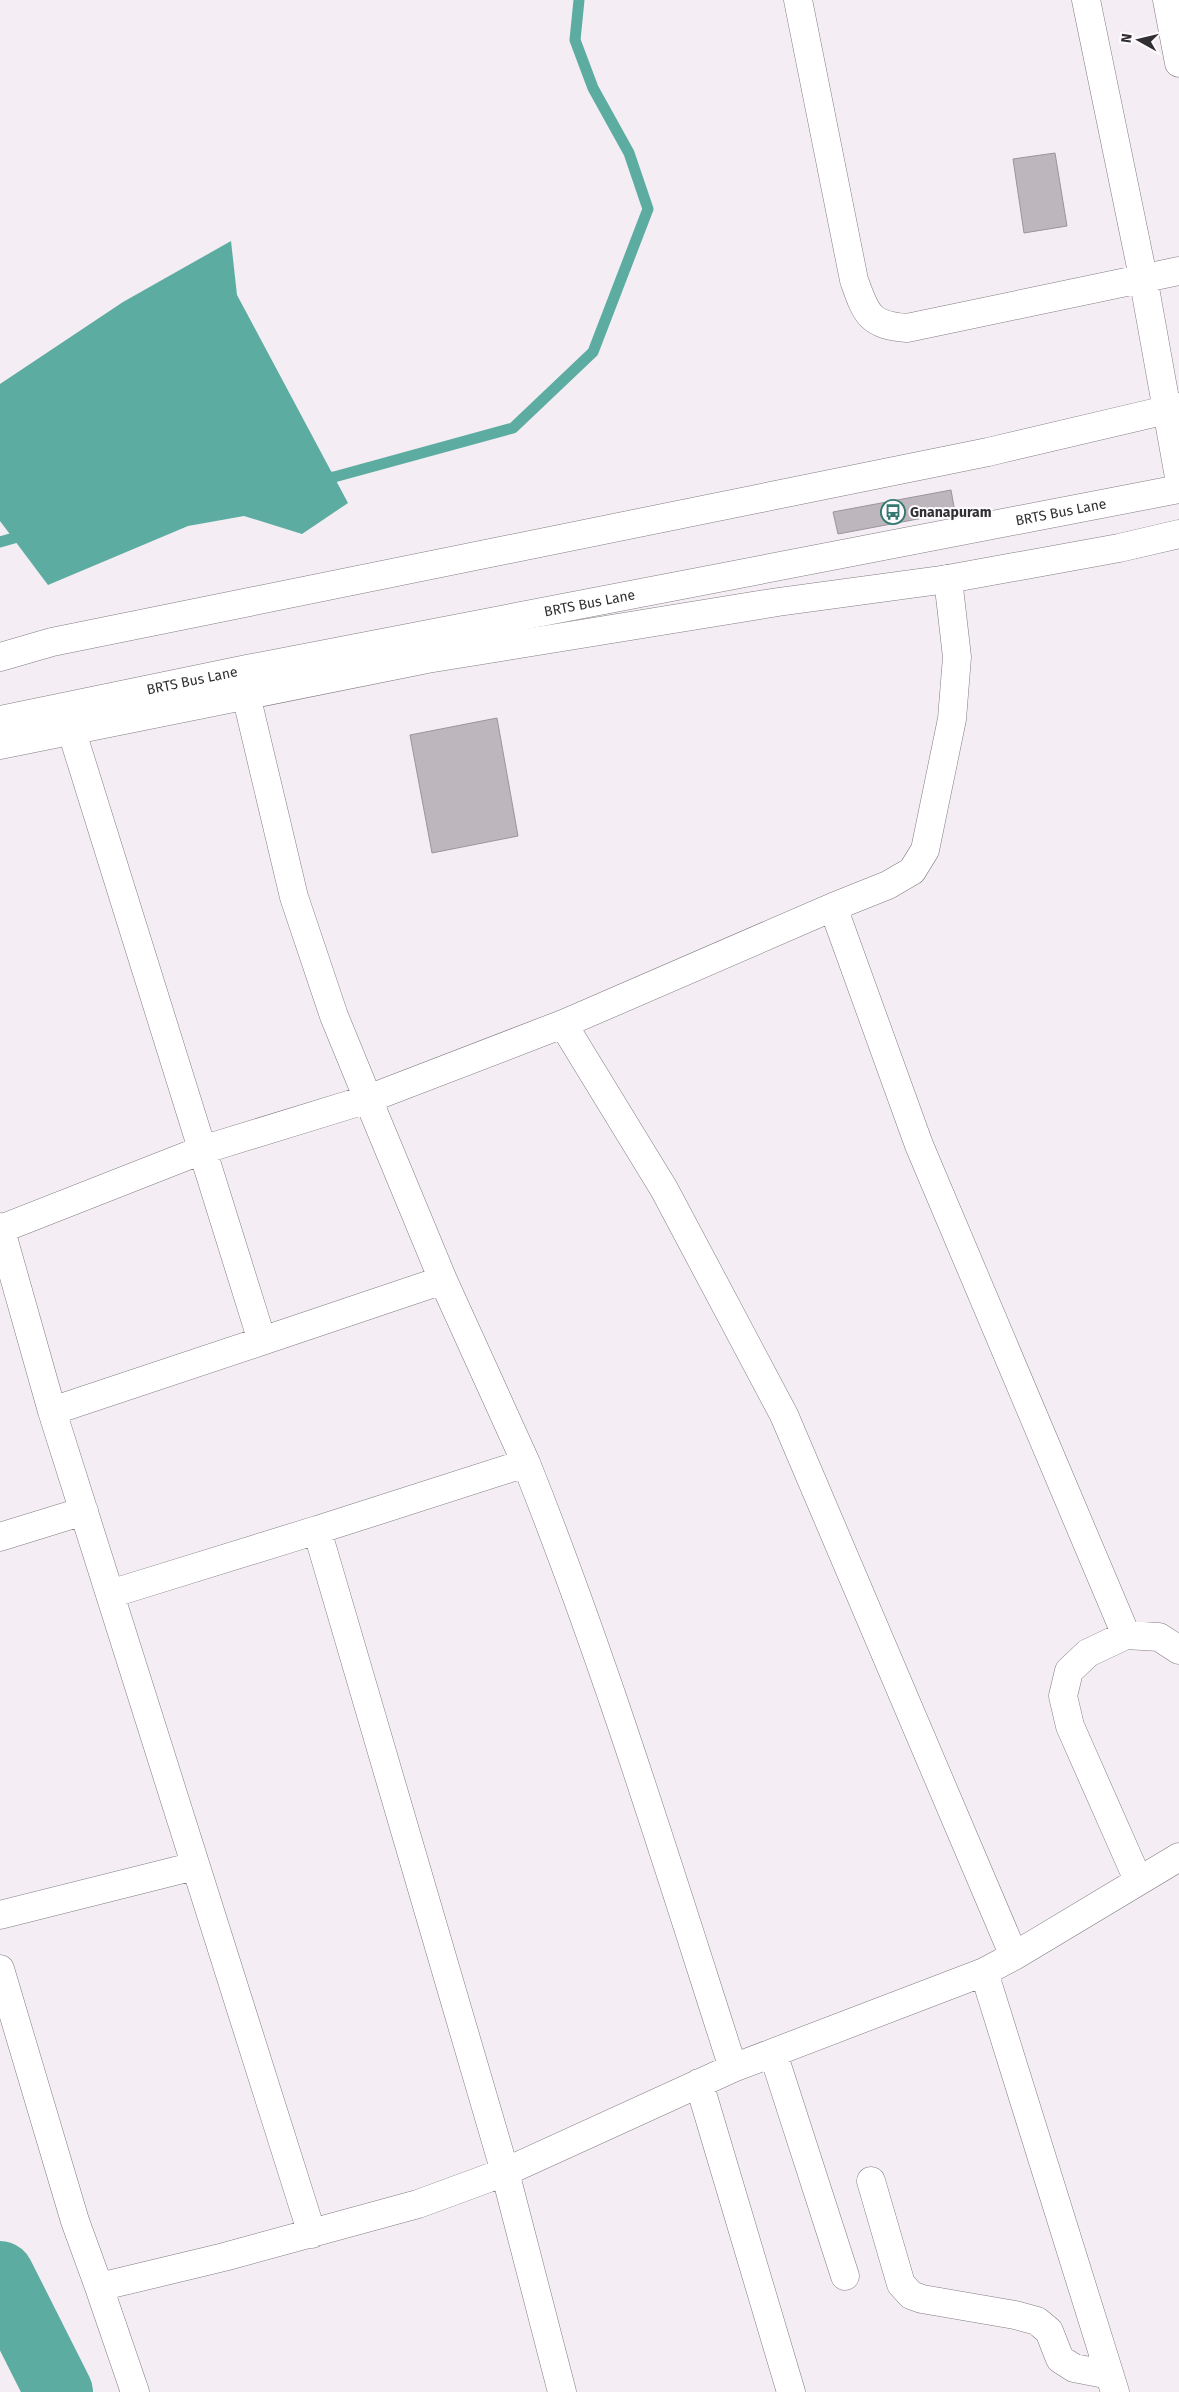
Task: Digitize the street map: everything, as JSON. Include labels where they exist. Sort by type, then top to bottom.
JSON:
[{"type":"street","points":[[798,0],[854,280],[864,309],[885,326],[907,328],[1179,270]]},
{"type":"street","points":[[1086,0],[1172,408],[1179,477]]},
{"type":"street","points":[[1167,0],[1179,63]]},
{"type":"street","points":[[0,657],[62,640],[988,452],[1172,408]]},
{"type":"street","name":"BRTS Bus Lane","points":[[0,720],[247,669],[1179,489]]},
{"type":"street","points":[[0,745],[427,659],[778,602],[948,579],[1119,548],[1179,534]]},
{"type":"street","points":[[312,2234],[52,1411],[0,1228],[202,1150],[368,1099],[563,1024],[888,885],[912,871],[925,850],[952,719],[957,657],[948,579]]},
{"type":"street","points":[[246,695],[294,897],[334,1016],[443,1280],[526,1463],[544,1510],[638,1776],[733,2068]]},
{"type":"street","points":[[72,729],[262,1342]]},
{"type":"street","points":[[833,907],[919,1145],[1126,1635]]},
{"type":"street","points":[[563,1024],[664,1189],[784,1415],[1014,1956]]},
{"type":"street","points":[[52,1411],[443,1280]]},
{"type":"street","points":[[110,1594],[526,1463]]},
{"type":"street","points":[[0,1537],[84,1511]]},
{"type":"street","points":[[317,1530],[506,2172],[562,2392]]},
{"type":"street","points":[[1138,1880],[1070,1726],[1063,1696],[1069,1671],[1088,1653],[1126,1635],[1159,1638],[1179,1650]]},
{"type":"street","points":[[99,2288],[312,2234],[418,2204],[506,2172],[733,2068],[984,1972],[1179,1857]]},
{"type":"street","points":[[0,1915],[195,1866]]},
{"type":"street","points":[[0,1969],[74,2221],[135,2392]]},
{"type":"street","points":[[984,1972],[1112,2384]]},
{"type":"street","points":[[773,2053],[846,2276]]},
{"type":"street","points":[[699,2083],[791,2392]]},
{"type":"street","points":[[871,2181],[901,2284],[911,2295],[922,2299],[1015,2315],[1037,2321],[1049,2331],[1060,2358],[1074,2368],[1112,2384]]},
{"type":"shaded area","points":[[231,241],[237,295],[348,503],[302,534],[244,516],[188,526],[48,585],[0,521],[0,384],[123,302]]},
{"type":"building","points":[[1055,153],[1067,226],[1024,233],[1013,159]]},
{"type":"building","points":[[951,490],[955,512],[838,534],[833,512]]},
{"type":"building","points":[[497,718],[518,836],[432,853],[410,735]]},
{"type":"waterway","points":[[320,479],[334,477],[513,428],[593,352],[648,209],[629,153],[593,88],[575,40],[579,0]]},
{"type":"waterway","points":[[0,542],[28,534]]},
{"type":"waterway","points":[[0,2275],[59,2392]]},
{"type":"place","name":"Gnanapuram","points":[[893,512]]}]
